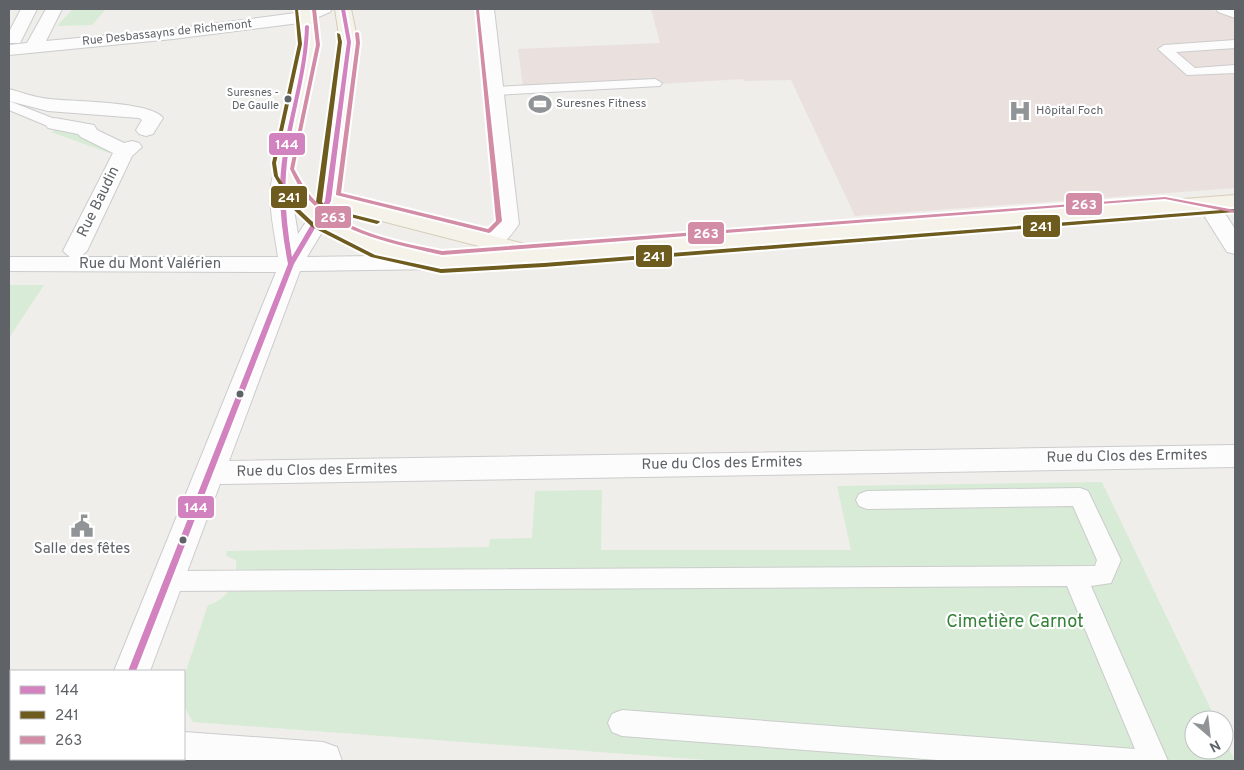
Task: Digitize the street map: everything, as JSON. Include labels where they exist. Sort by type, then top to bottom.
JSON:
[{"type":"main road","points":[[323,210],[349,42],[343,9]]},
{"type":"main road","points":[[312,11],[309,44],[285,152],[284,172],[302,204],[323,210],[492,241],[543,256]]},
{"type":"main road","points":[[323,210],[376,248],[441,262],[543,256],[1235,202]]},
{"type":"main road","points":[[1166,207],[1231,216]]},
{"type":"street","points":[[11,44],[29,9]]},
{"type":"street","points":[[34,48],[54,9]]},
{"type":"street","points":[[486,9],[508,224],[492,241]]},
{"type":"street","points":[[1224,9],[1235,12]]},
{"type":"street","name":"Rue Desbassayns de Richemont","points":[[11,44],[34,48],[173,34],[312,11]]},
{"type":"street","points":[[9,95],[48,105],[144,113],[153,118],[146,130]]},
{"type":"street","name":"Rue Baudin","points":[[55,124],[86,129],[88,133],[120,149],[128,150],[75,251]]},
{"type":"street","points":[[284,172],[281,198],[291,264]]},
{"type":"street","points":[[132,670],[291,264],[323,210]]},
{"type":"street","points":[[1231,216],[1235,247]]},
{"type":"street","name":"Rue du Mont Valérien","points":[[9,264],[441,262]]},
{"type":"street","name":"Rue du Clos des Ermites","points":[[209,473],[1235,456]]},
{"type":"street","points":[[185,751],[323,761]]},
{"type":"lane","points":[[1235,44],[1164,49],[1192,72],[1235,69]]},
{"type":"lane","points":[[494,91],[656,83]]},
{"type":"lane","points":[[9,105],[55,124]]},
{"type":"lane","points":[[167,582],[1102,576],[1108,560],[1080,497],[866,500]]},
{"type":"lane","points":[[1074,575],[1154,761]]},
{"type":"lane","points":[[622,723],[1131,761]]},
{"type":"shaded area","name":"Hôpital Foch","points":[[651,9],[1209,9],[1235,18],[1235,188],[855,216],[791,80],[744,81],[743,79],[659,84],[658,80],[523,87],[518,49],[660,43]]},
{"type":"green space","points":[[73,9],[106,9],[92,25],[57,26]]},
{"type":"green space","points":[[61,127],[77,131],[77,135],[113,152],[109,153],[51,132]]},
{"type":"green space","points":[[9,285],[44,285],[9,338]]},
{"type":"green space","name":"Cimetière Carnot","points":[[1102,482],[1211,710],[1184,710],[1184,760],[1234,759],[1235,761],[721,761],[193,722],[185,708],[185,674],[208,605],[221,599],[226,594],[235,575],[236,560],[226,556],[227,551],[489,547],[490,539],[532,538],[535,491],[602,490],[601,550],[851,550],[837,486]]},
{"type":"transit line","name":"263","points":[[314,9],[318,45],[292,169],[308,196],[323,210],[338,220],[390,241],[442,253],[1165,198],[1235,212]]},
{"type":"transit line","name":"144","points":[[132,670],[291,264],[328,201],[349,42],[343,9]]},
{"type":"transit line","name":"241","points":[[296,10],[300,44],[274,163],[276,176],[297,210],[314,226],[373,256],[441,271],[544,265],[1235,211]]},
{"type":"transit line","name":"263","points":[[357,33],[358,43],[338,194],[489,231],[499,221],[477,10]]},
{"type":"transit line","name":"144","points":[[291,264],[285,233],[283,170],[303,69],[307,26]]},
{"type":"transit line","name":"241","points":[[338,34],[340,42],[319,202],[325,209],[377,222]]},
{"type":"place","name":"Suresnes - De Gaulle","points":[[288,99]]},
{"type":"place","name":"Suresnes Fitness","points":[[540,104]]},
{"type":"place","name":"Hôpital Foch","points":[[1020,111]]},
{"type":"place","name":"Salle des fêtes","points":[[82,526]]}]
